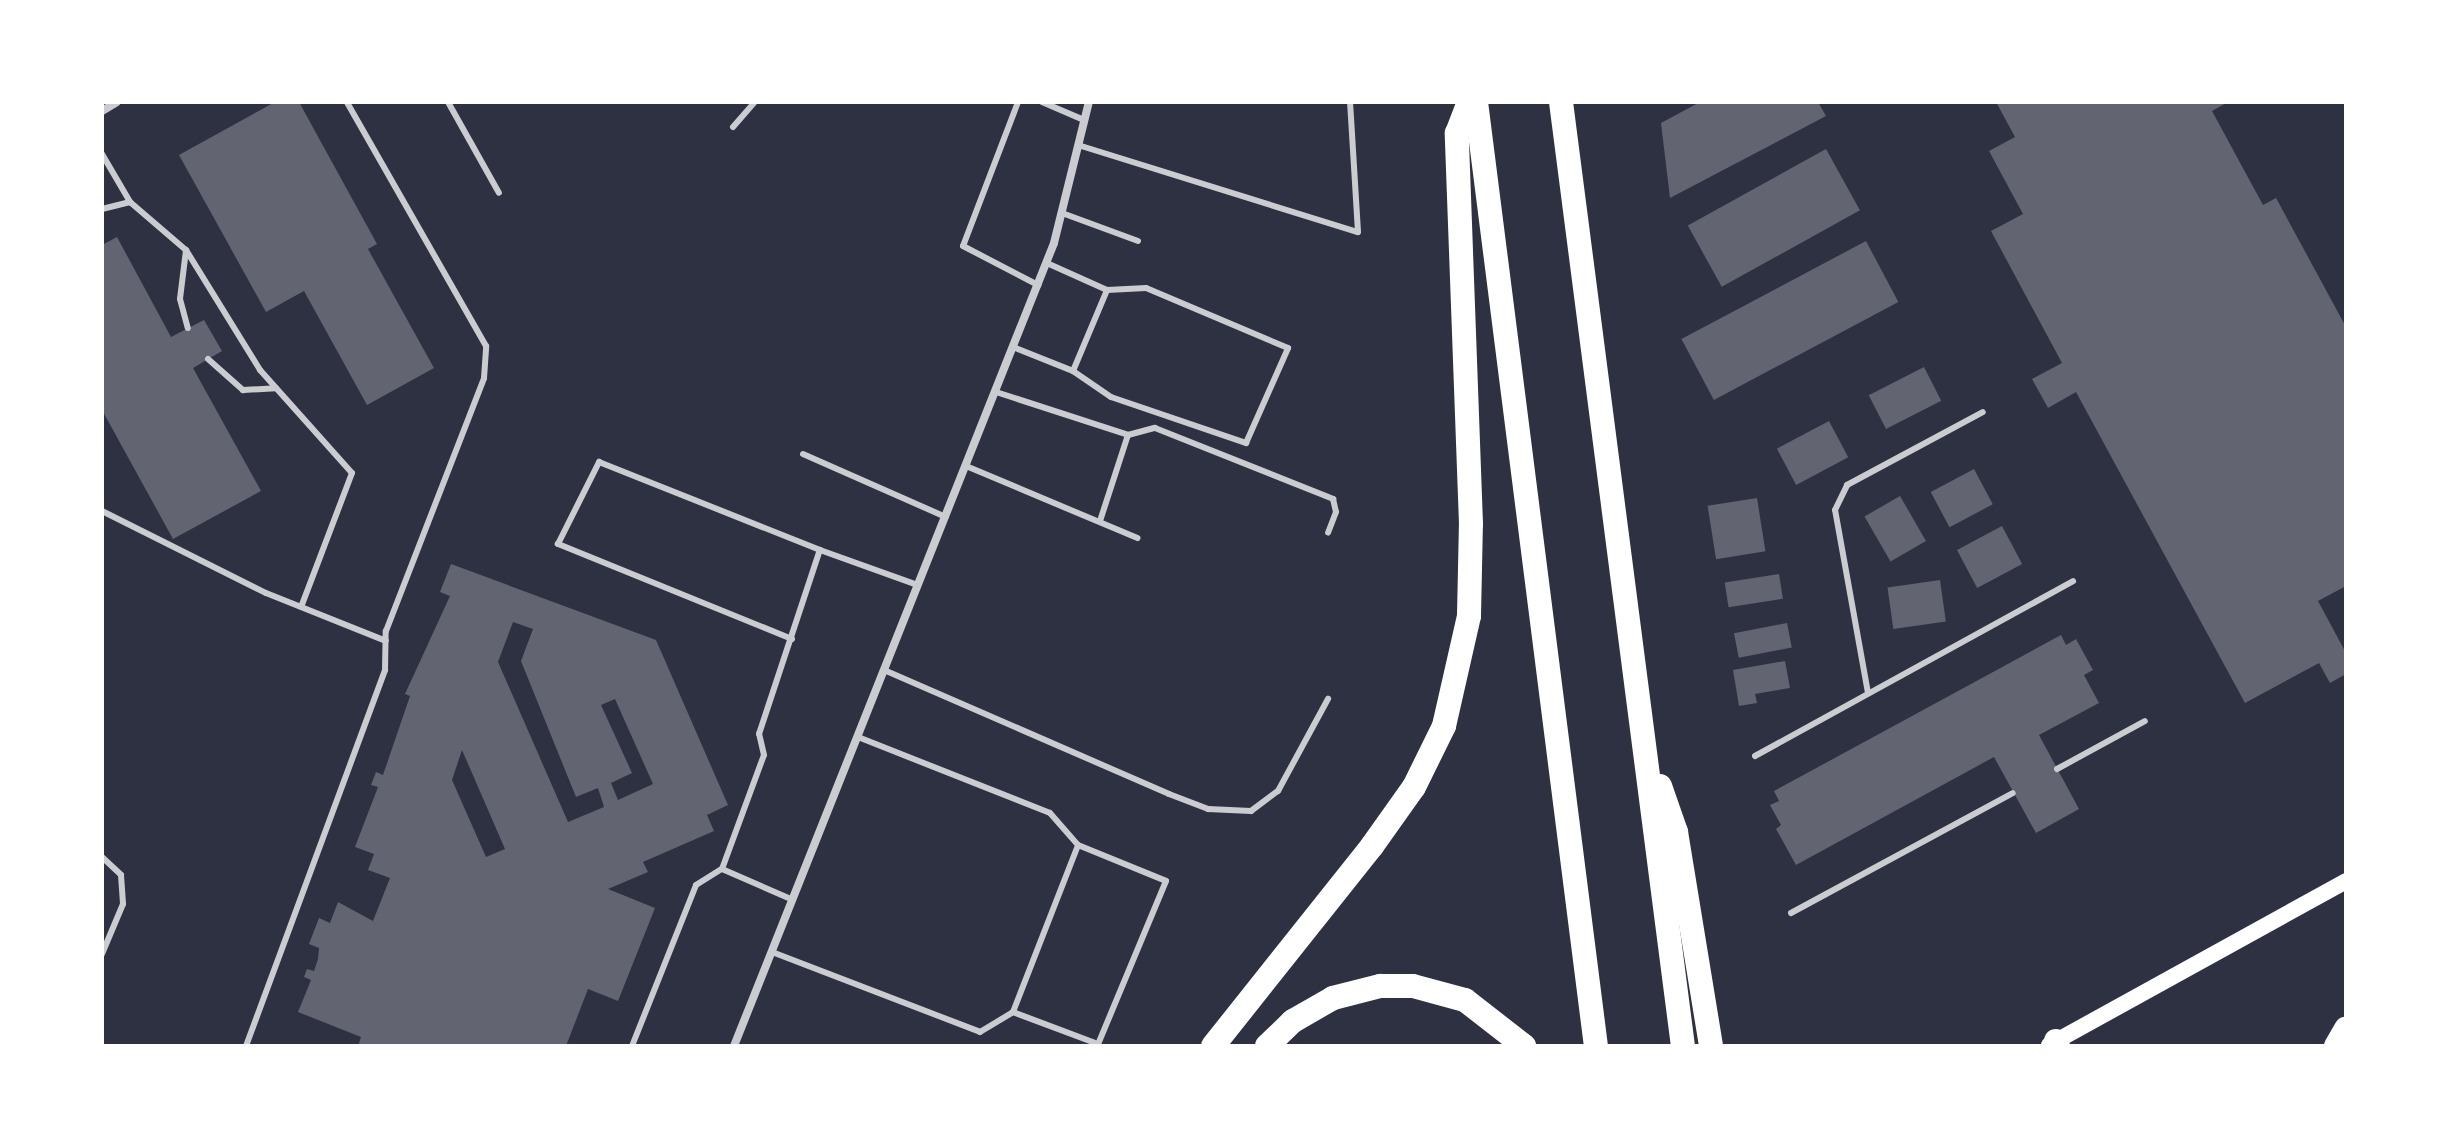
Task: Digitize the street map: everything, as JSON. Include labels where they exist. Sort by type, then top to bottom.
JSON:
[{"type":"highway","points":[[1213,1046],[1372,846],[1414,787],[1444,726],[1469,616],[1471,524],[1457,133],[1469,102]]},
{"type":"highway","points":[[1476,102],[1596,1046]]},
{"type":"highway","points":[[1561,102],[1683,1046]]},
{"type":"highway","points":[[1645,742],[1676,832],[1711,1046]]},
{"type":"highway","points":[[1267,1046],[1293,1021],[1333,998],[1380,986],[1413,986],[1465,1000],[1524,1046]]},
{"type":"highway","points":[[2336,1046],[2346,1029]]},
{"type":"main road","points":[[2054,1044],[2346,881]]},
{"type":"street","points":[[104,107],[117,102]]},
{"type":"street","points":[[734,1046],[1047,263],[1089,102]]},
{"type":"lane","points":[[246,1046],[385,670],[386,641],[484,378],[486,346],[347,102]]},
{"type":"lane","points":[[448,102],[499,193]]},
{"type":"lane","points":[[733,127],[755,102]]},
{"type":"lane","points":[[1018,102],[963,240],[971,254],[1038,285]]},
{"type":"lane","points":[[1042,102],[1084,120]]},
{"type":"lane","points":[[1078,145],[1358,232],[1350,102]]},
{"type":"lane","points":[[102,154],[130,202],[186,250],[276,388],[352,473],[301,607]]},
{"type":"lane","points":[[102,209],[130,202]]},
{"type":"lane","points":[[1062,213],[1138,241]]},
{"type":"lane","points":[[186,250],[180,299],[188,328]]},
{"type":"lane","points":[[1013,347],[1073,371],[1111,397],[1246,443],[1288,348],[1146,288],[1107,290],[1047,263]]},
{"type":"lane","points":[[1073,371],[1107,290]]},
{"type":"lane","points":[[208,359],[243,390],[276,388]]},
{"type":"lane","points":[[996,392],[1128,435],[1155,428],[1333,499],[1336,512],[1328,533]]},
{"type":"lane","points":[[1868,693],[1835,510],[1847,485],[1983,412]]},
{"type":"lane","points":[[1181,438],[1186,422]]},
{"type":"lane","points":[[1100,521],[1128,435]]},
{"type":"lane","points":[[803,454],[946,517]]},
{"type":"lane","points":[[792,639],[558,544],[599,462],[820,550],[918,585]]},
{"type":"lane","points":[[966,466],[1137,538]]},
{"type":"lane","points":[[102,511],[301,607],[386,641]]},
{"type":"lane","points":[[632,1046],[696,885],[722,869],[764,755],[759,734],[820,550]]},
{"type":"lane","points":[[1755,756],[2073,581]]},
{"type":"lane","points":[[884,670],[1208,809],[1251,811],[1278,791],[1328,699]]},
{"type":"lane","points":[[2057,769],[2145,721]]},
{"type":"lane","points":[[858,737],[1050,813],[1078,845],[1166,881],[1098,1044],[1013,1012]]},
{"type":"lane","points":[[1791,913],[2013,793]]},
{"type":"lane","points":[[772,952],[980,1032],[1013,1012],[1078,845]]},
{"type":"lane","points":[[102,857],[121,875],[123,904],[102,954]]},
{"type":"lane","points":[[722,869],[793,900]]},
{"type":"building","points":[[275,102],[299,102],[377,244],[368,249],[434,368],[367,405],[304,291],[266,312],[179,155]]},
{"type":"building","points":[[1700,102],[1818,102],[1826,116],[1670,198],[1661,123]]},
{"type":"building","points":[[1996,102],[2228,102],[2212,111],[2263,205],[2276,198],[2346,327],[2346,586],[2318,601],[2346,653],[2346,674],[2330,683],[2319,663],[2245,703],[2076,392],[2048,408],[2032,379],[2062,363],[1991,231],[2023,214],[1989,151],[2015,137]]},
{"type":"building","points":[[1826,149],[1860,210],[1722,287],[1688,226]]},
{"type":"building","points":[[117,237],[171,337],[204,320],[222,351],[193,368],[261,491],[173,539],[102,410],[102,245]]},
{"type":"building","points":[[1866,241],[1898,302],[1714,400],[1681,339]]},
{"type":"building","points":[[1924,367],[1941,401],[1886,429],[1869,395]]},
{"type":"building","points":[[1829,421],[1848,457],[1796,485],[1777,449]]},
{"type":"building","points":[[1974,469],[1993,504],[1950,527],[1931,492]]},
{"type":"building","points":[[1900,496],[1926,541],[1890,562],[1864,516]]},
{"type":"building","points":[[1757,498],[1765,551],[1716,559],[1708,506]]},
{"type":"building","points":[[2002,526],[2022,564],[1977,588],[1957,550]]},
{"type":"building","points":[[451,564],[656,640],[728,805],[707,815],[714,831],[643,862],[648,872],[608,889],[655,908],[618,1001],[588,989],[566,1046],[358,1046],[361,1037],[298,1012],[311,980],[304,977],[307,969],[314,971],[318,959],[319,948],[309,944],[319,918],[330,923],[338,902],[373,921],[390,878],[368,870],[374,854],[355,847],[378,787],[371,785],[376,772],[383,775],[410,696],[405,694],[450,596],[440,592]],"holes":[[[513,622],[533,629],[521,661],[576,797],[598,788],[604,807],[568,822],[498,662]],[[615,699],[653,784],[618,800],[611,783],[632,773],[601,705]],[[462,750],[505,849],[486,857],[452,780]]]},
{"type":"building","points":[[1779,574],[1783,599],[1729,607],[1725,583]]},
{"type":"building","points":[[1940,580],[1946,622],[1893,629],[1888,587]]},
{"type":"building","points":[[1787,623],[1792,648],[1739,658],[1734,633]]},
{"type":"building","points":[[2061,635],[2066,645],[2076,639],[2093,670],[2084,675],[2099,703],[2039,735],[2079,809],[2036,833],[1994,757],[1796,865],[1776,829],[1781,825],[1770,805],[1779,801],[1774,791]]},
{"type":"building","points":[[1785,661],[1790,688],[1755,694],[1757,703],[1739,706],[1733,670]]}]
